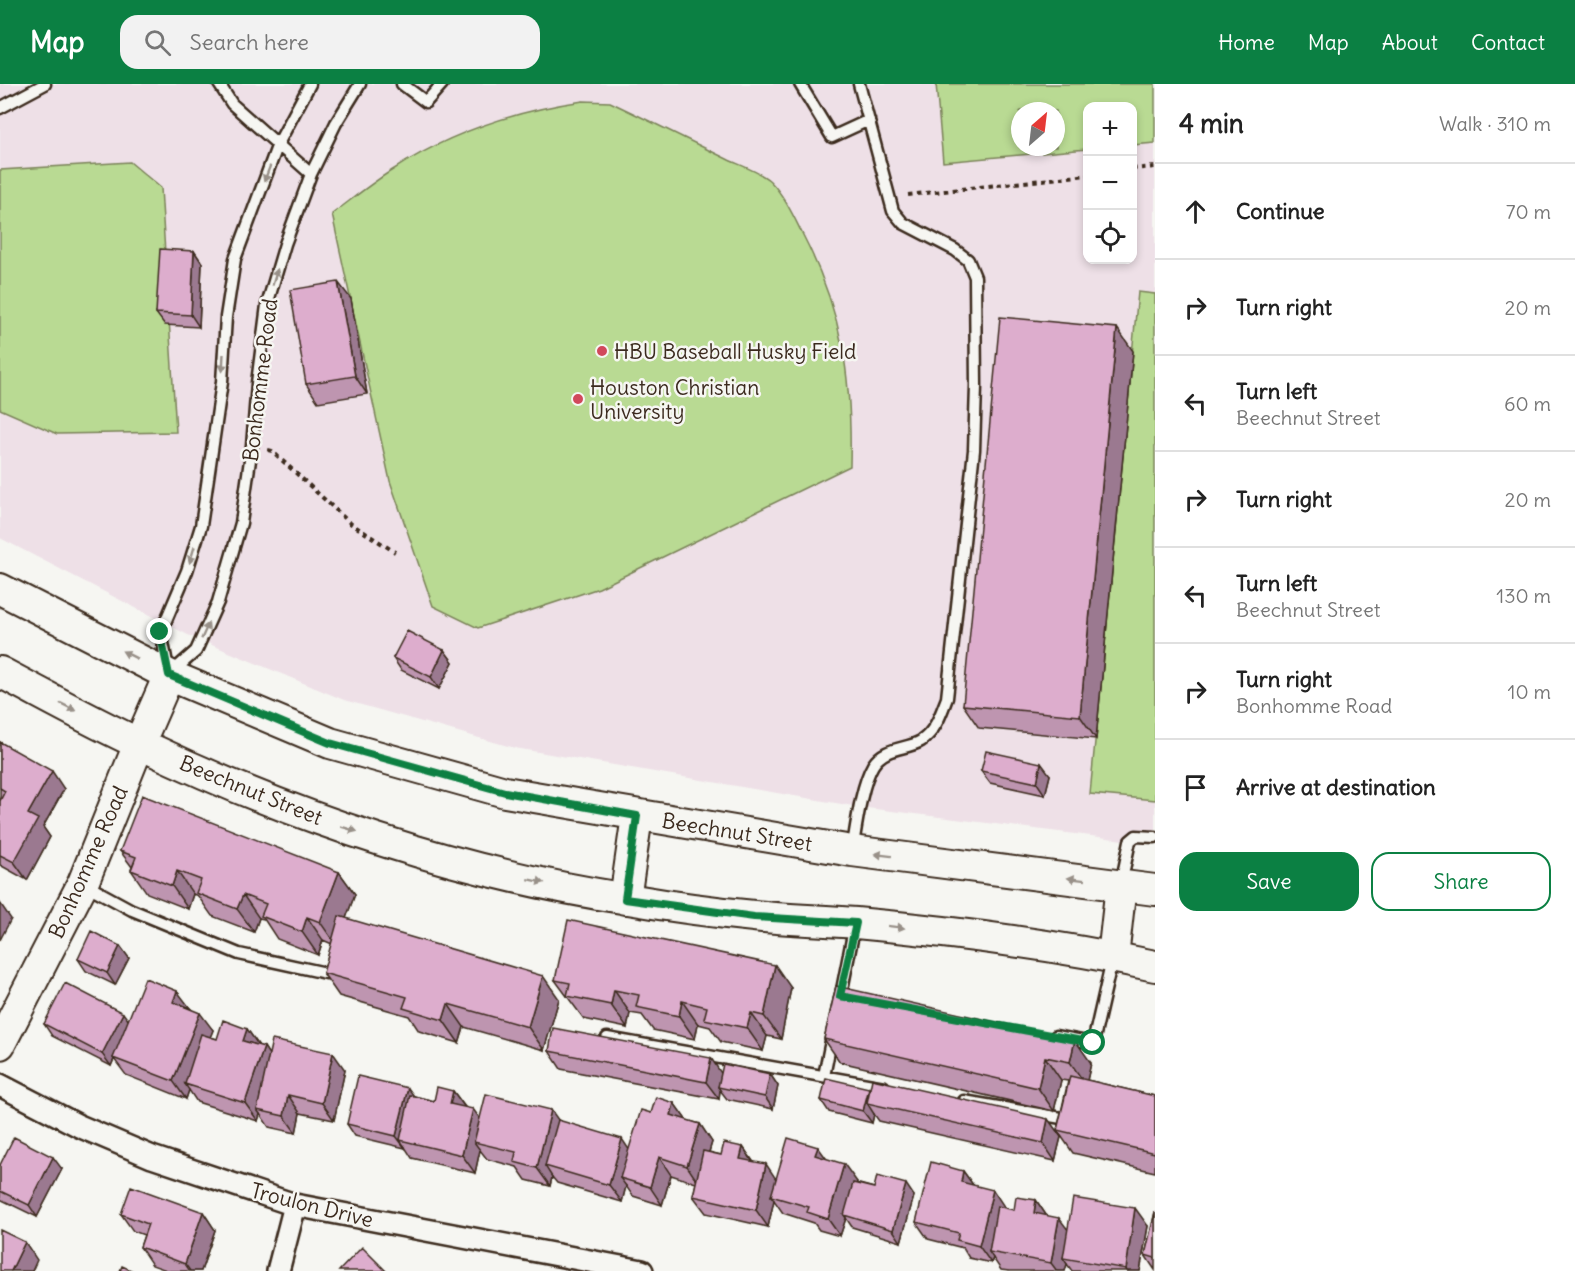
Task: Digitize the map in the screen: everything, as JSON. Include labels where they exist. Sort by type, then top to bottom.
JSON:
[{"type":"main road","name":"Beechnut Street","points":[[0,589],[169,675],[330,743],[505,792],[852,851],[1155,890]]},
{"type":"main road","name":"Beechnut Street","points":[[0,672],[139,744],[248,792],[330,823],[445,858],[531,880],[625,899],[754,917],[856,923],[1004,940],[1155,966]]},
{"type":"main road","name":"Bonhomme Road","points":[[0,1044],[83,883],[169,675]]},
{"type":"main road","points":[[625,899],[637,816]]},
{"type":"main road","points":[[1113,957],[1121,885]]},
{"type":"street","name":"Troulon Drive","points":[[0,1085],[79,1126],[152,1157],[295,1205],[642,1271]]},
{"type":"street","points":[[278,1271],[295,1205]]},
{"type":"lane","points":[[0,108],[45,84]]},
{"type":"lane","points":[[219,84],[232,104],[311,174]]},
{"type":"lane","name":"Bonhomme Road","points":[[310,84],[279,144],[235,260],[225,317],[222,382],[201,526],[187,571],[160,632],[169,675],[196,651],[218,602],[241,524],[267,305],[285,244],[311,174],[336,123],[360,84]]},
{"type":"lane","points":[[402,84],[426,102],[441,84]]},
{"type":"lane","points":[[800,84],[832,137],[869,120]]},
{"type":"lane","points":[[852,851],[861,802],[873,765],[885,753],[920,741],[931,732],[939,720],[946,698],[974,450],[976,386],[975,277],[968,260],[955,250],[903,224],[893,212],[859,84]]},
{"type":"lane","points":[[1121,885],[1130,841],[1136,836],[1155,837]]},
{"type":"lane","points":[[83,883],[132,910],[239,954],[326,973]]},
{"type":"lane","points":[[852,998],[839,1002],[856,923]]},
{"type":"lane","points":[[1047,1035],[1093,1043],[1113,957]]},
{"type":"lane","points":[[824,1076],[834,1030]]},
{"type":"lane","points":[[594,1036],[893,1088]]},
{"type":"lane","points":[[950,1098],[1075,1120]]},
{"type":"path","points":[[1137,169],[1155,167]]},
{"type":"path","points":[[889,197],[1083,176]]},
{"type":"path","points":[[252,446],[272,451],[350,523],[394,552]]},
{"type":"shaded area","name":"Houston Christian University","points":[[0,84],[1155,84],[1155,844],[859,807],[515,748],[344,700],[188,635],[0,538]]},
{"type":"green space","points":[[936,84],[1155,84],[1155,143],[1137,145],[1137,102],[1083,102],[1083,149],[1065,151],[1065,102],[1011,102],[1011,156],[943,162]]},
{"type":"green space","name":"HBU Baseball Husky Field","points":[[583,101],[610,102],[756,172],[770,181],[779,192],[815,261],[827,289],[835,317],[842,346],[849,403],[850,466],[599,588],[478,628],[433,606],[390,481],[332,214],[391,171],[436,145],[507,118]]},
{"type":"green space","points":[[130,162],[161,188],[176,432],[57,434],[0,409],[0,170]]},
{"type":"green space","points":[[1138,292],[1155,294],[1155,800],[1090,794]]},
{"type":"building","points":[[160,249],[194,251],[191,315],[156,313]]},
{"type":"building","points":[[338,282],[355,376],[306,384],[290,290]]},
{"type":"building","points":[[1000,317],[1117,328],[1080,716],[963,705]]},
{"type":"building","points":[[407,631],[444,650],[431,677],[393,658]]},
{"type":"building","points":[[0,742],[52,771],[28,814],[38,819],[14,862],[0,855],[0,801],[5,791],[0,788]]},
{"type":"building","points":[[986,751],[1041,763],[1037,783],[981,771]]},
{"type":"building","points":[[142,795],[339,872],[320,922],[307,917],[302,932],[261,916],[266,904],[243,895],[237,909],[196,893],[201,880],[177,871],[172,886],[131,870],[136,857],[120,851]]},
{"type":"building","points":[[339,916],[543,976],[528,1027],[448,1004],[443,1020],[403,1008],[407,997],[323,973]]},
{"type":"building","points":[[568,920],[775,965],[764,1016],[751,1013],[747,1028],[704,1019],[707,1007],[682,1001],[679,1016],[636,1007],[639,995],[614,990],[611,1005],[567,996],[570,983],[555,980]]},
{"type":"building","points":[[91,931],[120,946],[107,973],[78,959]]},
{"type":"building","points":[[145,978],[177,991],[173,1002],[200,1013],[173,1081],[113,1058]]},
{"type":"building","points":[[65,983],[123,1013],[102,1054],[44,1024]]},
{"type":"building","points":[[836,986],[1075,1040],[1070,1062],[1045,1057],[1038,1088],[824,1039]]},
{"type":"building","points":[[223,1020],[247,1029],[243,1041],[264,1047],[245,1103],[185,1084],[201,1034],[217,1039]]},
{"type":"building","points":[[553,1028],[711,1058],[706,1082],[549,1051]]},
{"type":"building","points":[[272,1040],[333,1053],[322,1103],[288,1095],[284,1116],[257,1110]]},
{"type":"building","points":[[723,1064],[770,1074],[765,1097],[718,1087]]},
{"type":"building","points":[[358,1076],[408,1088],[396,1136],[347,1124]]},
{"type":"building","points":[[1070,1076],[1155,1096],[1155,1153],[1057,1130]]},
{"type":"building","points":[[826,1078],[869,1088],[863,1111],[821,1100]]},
{"type":"building","points":[[872,1079],[1048,1119],[1043,1143],[867,1103]]},
{"type":"building","points":[[437,1087],[453,1091],[450,1104],[473,1109],[462,1155],[400,1140],[410,1095],[434,1101]]},
{"type":"building","points":[[486,1094],[551,1110],[537,1168],[514,1162],[516,1152],[474,1142]]},
{"type":"building","points":[[656,1097],[674,1103],[671,1115],[700,1124],[687,1166],[659,1157],[650,1187],[620,1178],[641,1110],[651,1113]]},
{"type":"building","points":[[558,1120],[622,1139],[609,1185],[545,1166]]},
{"type":"building","points":[[14,1137],[53,1157],[29,1205],[0,1191],[0,1165]]},
{"type":"building","points":[[788,1138],[818,1147],[815,1155],[844,1164],[828,1219],[807,1212],[809,1207],[771,1196]]},
{"type":"building","points":[[724,1143],[743,1147],[740,1159],[766,1164],[756,1210],[693,1196],[703,1151],[721,1155]]},
{"type":"building","points":[[931,1162],[963,1171],[961,1182],[993,1190],[979,1246],[957,1240],[959,1233],[916,1222]]},
{"type":"building","points":[[877,1176],[906,1184],[893,1230],[844,1215],[853,1183],[874,1188]]},
{"type":"building","points":[[131,1186],[203,1212],[185,1264],[140,1247],[148,1224],[121,1214]]},
{"type":"building","points":[[1016,1197],[1036,1200],[1034,1213],[1059,1218],[1051,1263],[989,1252],[997,1206],[1014,1210]]},
{"type":"building","points":[[1073,1198],[1135,1208],[1126,1269],[1063,1258]]},
{"type":"building","points":[[1155,1212],[1155,1258],[1145,1255]]},
{"type":"building","points":[[0,1230],[25,1242],[11,1271],[0,1271]]},
{"type":"building","points":[[362,1247],[386,1271],[339,1271]]},
{"type":"building","points":[[122,1266],[133,1271],[120,1271]]},
{"type":"place","name":"HBU Baseball Husky Field","points":[[602,351]]},
{"type":"place","name":"Houston Christian University","points":[[578,399]]},
{"type":"route","points":[[160,632],[169,675],[330,743],[505,792],[637,816],[625,899],[754,917],[856,923],[840,996],[1093,1043]]}]
